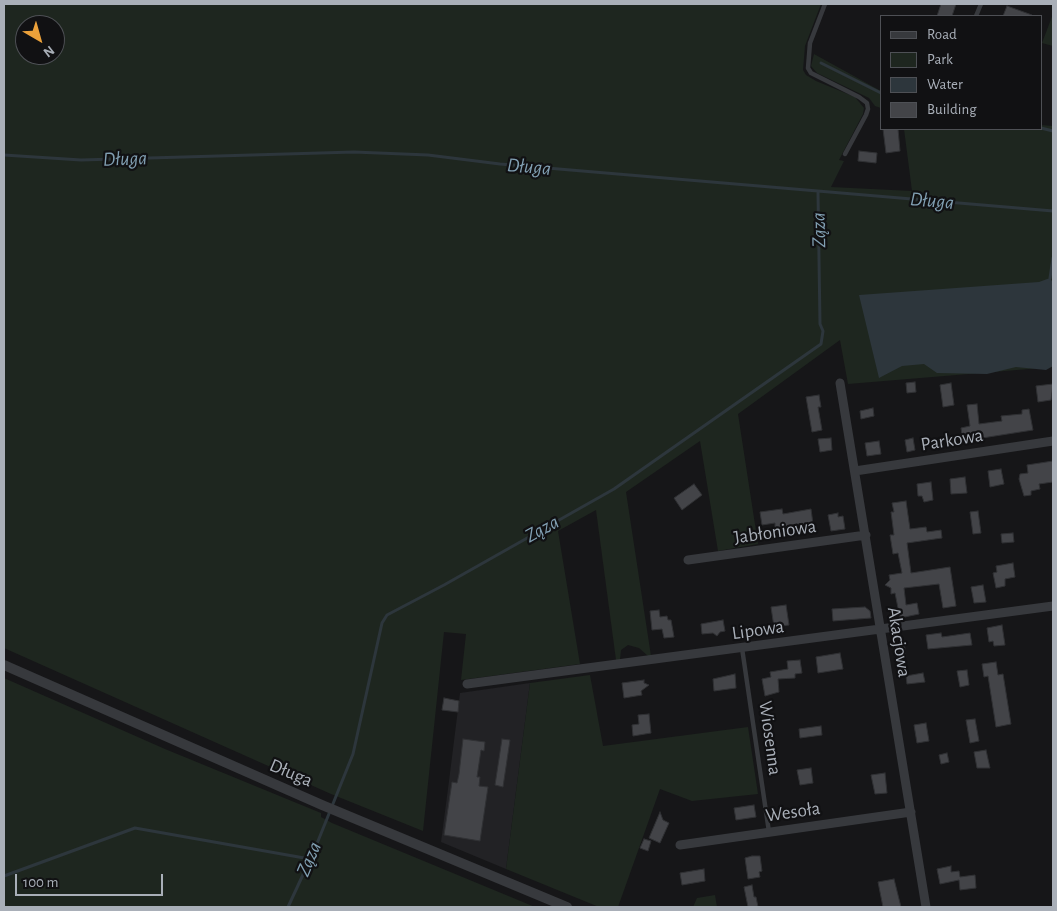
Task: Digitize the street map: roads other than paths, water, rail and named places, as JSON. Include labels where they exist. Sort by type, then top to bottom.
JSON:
[{"type":"street","name":"Akacjowa","points":[[840,383],[926,907]]},
{"type":"street","name":"Parkowa","points":[[855,471],[1053,441]]},
{"type":"street","name":"Jabłoniowa","points":[[688,560],[866,535]]},
{"type":"street","name":"Lipowa","points":[[467,684],[1053,606]]},
{"type":"street","name":"Długa","points":[[4,665],[322,805],[567,907]]},
{"type":"street","name":"Wesoła","points":[[680,845],[911,812]]},
{"type":"lane","points":[[825,4],[810,43],[808,68],[811,73],[859,97],[867,103],[868,109],[845,154]]},
{"type":"lane","name":"Wiosenna","points":[[742,648],[769,832]]},
{"type":"water","points":[[1050,278],[1053,283],[1053,366],[1046,370],[1016,367],[987,374],[937,373],[924,364],[902,366],[879,378],[859,295],[1039,282]]},
{"type":"waterway","points":[[821,63],[880,92]]},
{"type":"waterway","points":[[1042,128],[1053,131]]},
{"type":"waterway","name":"Długa","points":[[4,155],[81,160],[354,152],[428,155],[500,164],[1053,211]]},
{"type":"waterway","name":"Ząza","points":[[288,907],[314,851],[353,754],[382,623],[387,615],[614,489],[821,344],[823,331],[820,324],[818,193]]},
{"type":"waterway","points":[[1050,278],[1053,258]]},
{"type":"waterway","points":[[4,876],[135,828],[310,859]]}]
